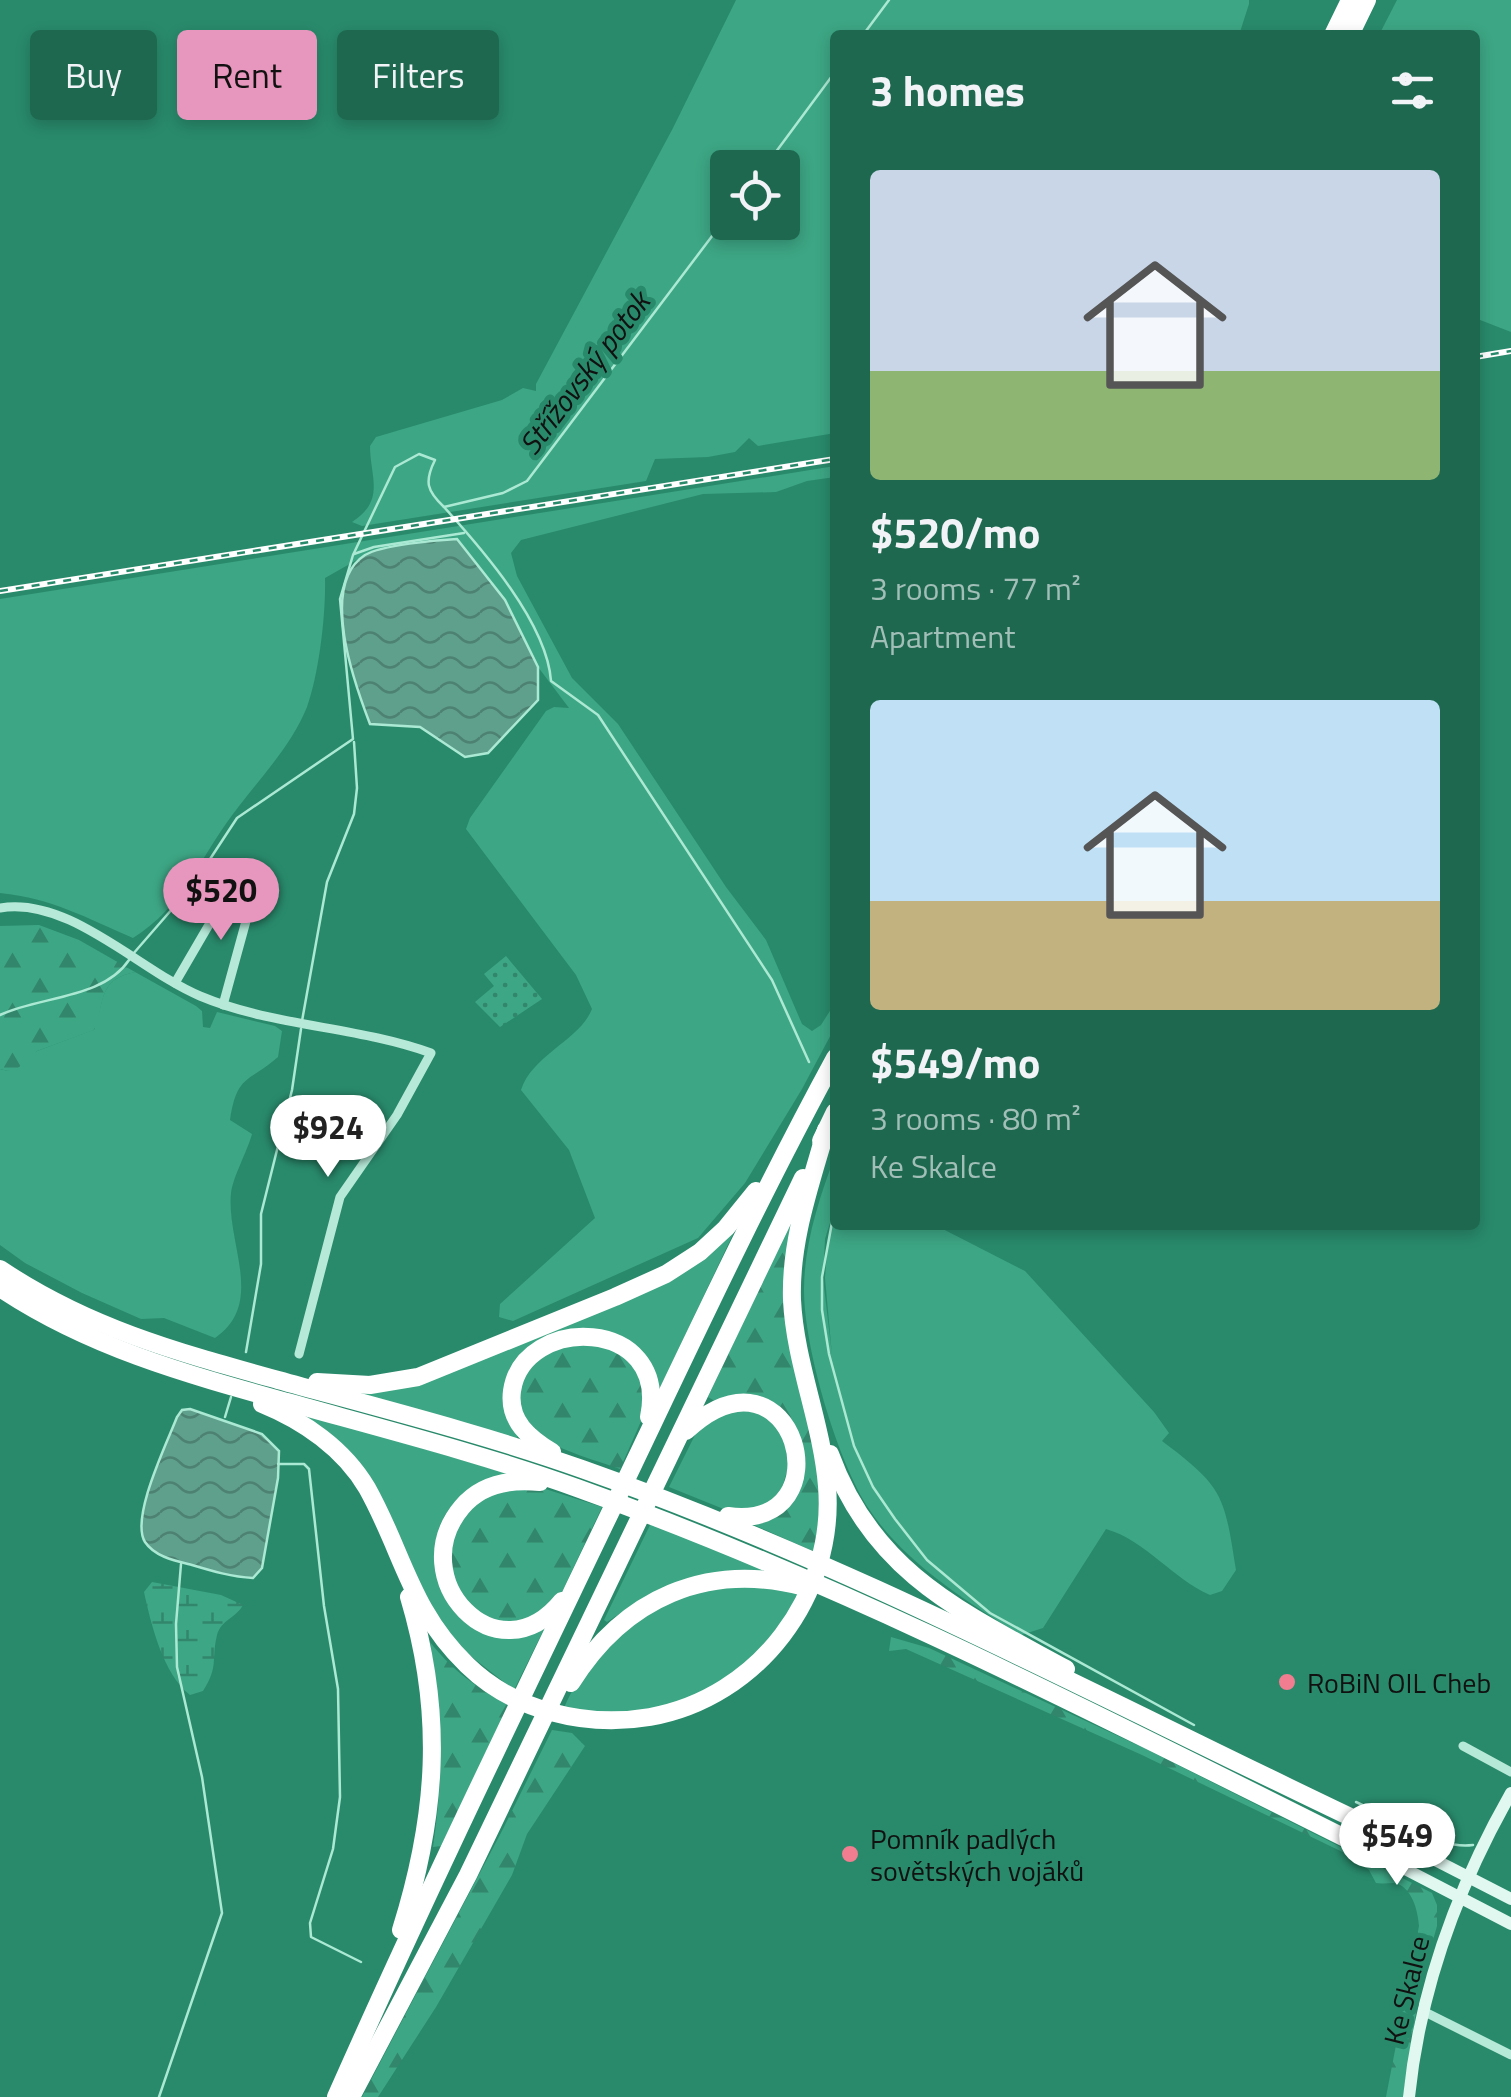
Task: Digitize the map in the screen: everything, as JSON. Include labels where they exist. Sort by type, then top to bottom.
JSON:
[{"type":"highway","points":[[1335,30],[1350,0]]},
{"type":"highway","points":[[1352,30],[1367,0]]},
{"type":"highway","points":[[336,2097],[512,1716],[757,1206],[830,1067]]},
{"type":"highway","points":[[278,1380],[370,1385],[418,1377],[666,1274],[700,1252],[739,1213],[816,1093]]},
{"type":"highway","points":[[352,2097],[558,1696],[830,1122]]},
{"type":"highway","points":[[0,1288],[99,1344],[274,1409],[331,1445],[366,1486],[397,1559],[435,1628],[467,1665],[508,1696],[564,1715],[620,1720],[661,1715],[696,1703],[746,1674],[774,1648],[803,1605],[816,1573],[824,1542],[827,1486],[795,1327],[792,1273],[800,1220],[826,1130]]},
{"type":"highway","points":[[0,1268],[32,1290],[107,1328],[178,1353],[508,1444],[703,1513],[833,1569],[1365,1824]]},
{"type":"highway","points":[[580,1468],[524,1432],[516,1420],[511,1396],[518,1374],[535,1353],[559,1341],[584,1337],[625,1346],[648,1375],[652,1388],[650,1413],[633,1465]]},
{"type":"highway","points":[[192,1376],[501,1462],[733,1546],[1355,1843]]},
{"type":"highway","points":[[678,1438],[716,1407],[740,1402],[771,1411],[793,1437],[798,1460],[795,1478],[772,1511],[747,1518],[703,1513]]},
{"type":"highway","points":[[812,1402],[840,1480],[871,1533],[905,1570],[957,1607],[1170,1730]]},
{"type":"highway","points":[[576,1487],[510,1481],[477,1493],[452,1520],[442,1552],[444,1578],[457,1602],[471,1618],[500,1630],[517,1630],[537,1623],[553,1611],[580,1576]]},
{"type":"highway","points":[[368,2027],[414,1887],[428,1822],[433,1770],[432,1710],[426,1667],[397,1559]]},
{"type":"highway","points":[[558,1696],[614,1628],[648,1604],[686,1587],[710,1581],[759,1579],[850,1599]]},
{"type":"main road","name":"Ke Skalce","points":[[1409,2097],[1422,2011],[1459,1896],[1511,1794]]},
{"type":"main road","points":[[1365,1824],[1511,1899]]},
{"type":"main road","points":[[1355,1843],[1511,1924]]},
{"type":"street","points":[[175,982],[235,880],[257,881],[223,1005]]},
{"type":"street","points":[[0,908],[12,906],[60,915],[175,982],[236,1010],[372,1035],[432,1053],[397,1115],[340,1197],[299,1354]]},
{"type":"street","points":[[1463,1746],[1511,1772]]},
{"type":"street","points":[[1422,2011],[1511,2055]]},
{"type":"green space","points":[[736,0],[1249,0],[1241,30],[830,30],[830,434],[758,446],[749,438],[735,452],[655,459],[646,481],[362,526],[352,522],[363,514],[373,496],[370,446],[376,437],[502,400],[523,388],[536,391],[536,384],[673,128]]},
{"type":"green space","points":[[1397,0],[1511,0],[1511,332],[1480,320],[1480,30],[1382,30]]},
{"type":"green space","points":[[830,467],[830,478],[776,492],[703,494],[521,540],[511,553],[517,576],[572,678],[618,724],[726,887],[766,940],[802,1024],[812,1031],[830,1011],[830,1036],[745,1183],[698,1238],[513,1321],[499,1317],[500,1304],[595,1218],[569,1150],[521,1090],[535,1067],[578,1030],[592,1009],[576,975],[466,829],[546,711],[569,708],[538,667],[505,600],[457,540],[369,553],[325,578],[318,661],[300,722],[178,897],[133,938],[53,904],[0,893],[0,599]]},
{"type":"green space","points":[[39,925],[79,940],[135,972],[108,987],[94,1030],[37,1051],[18,1068],[8,1071],[0,1069],[0,926]]},
{"type":"green space","points":[[506,956],[542,999],[500,1027],[475,1002],[494,986],[484,974]]},
{"type":"green space","points":[[135,972],[196,1006],[202,1011],[203,1027],[210,1028],[217,1012],[282,1031],[278,1057],[245,1081],[233,1105],[230,1120],[252,1134],[231,1193],[241,1290],[230,1324],[215,1338],[164,1318],[141,1319],[82,1293],[0,1245],[0,1069],[8,1071],[37,1051],[93,1030],[108,987]]},
{"type":"green space","points":[[830,1170],[830,1222],[823,1278],[832,1355],[825,1278],[831,1230],[945,1230],[1025,1271],[1154,1412],[1169,1433],[1162,1441],[1198,1471],[1218,1495],[1236,1570],[1222,1591],[1210,1595],[1134,1542],[1106,1529],[1043,1628],[1021,1635],[938,1580],[900,1547],[857,1488],[834,1433],[816,1372],[804,1290],[818,1205]]},
{"type":"green space","points":[[796,1210],[790,1240],[823,1491],[815,1552],[754,1525],[782,1513],[799,1493],[805,1467],[801,1441],[790,1418],[771,1401],[745,1394],[715,1401],[708,1397]]},
{"type":"green space","points":[[731,1232],[659,1390],[642,1352],[606,1332],[509,1423],[518,1436],[516,1439],[359,1393],[642,1291]]},
{"type":"green space","points":[[604,1344],[639,1367],[645,1412],[620,1469],[541,1438],[519,1417],[517,1404],[529,1365],[560,1345]]},
{"type":"green space","points":[[729,1407],[769,1414],[793,1450],[778,1502],[736,1514],[669,1487],[698,1429]]},
{"type":"green space","points":[[309,1415],[509,1474],[460,1498],[443,1520],[435,1545],[436,1572],[446,1597],[462,1618],[484,1632],[512,1636],[545,1627],[514,1690],[463,1650],[426,1602],[384,1507],[307,1418]]},
{"type":"green space","points":[[539,1487],[602,1507],[562,1592],[550,1608],[516,1625],[474,1614],[449,1576],[456,1522],[494,1490]]},
{"type":"green space","points":[[651,1523],[769,1571],[727,1573],[684,1584],[607,1622],[604,1620]]},
{"type":"green space","points":[[152,1582],[221,1595],[243,1605],[219,1630],[213,1669],[203,1691],[190,1695],[165,1662],[144,1592]]},
{"type":"green space","points":[[709,1586],[803,1588],[787,1614],[747,1660],[699,1693],[641,1711],[604,1713],[564,1708],[589,1665],[636,1618],[657,1605]]},
{"type":"green space","points":[[891,1637],[929,1648],[1146,1749],[1432,1893],[1437,1905],[1437,1926],[1420,1986],[1403,2097],[1386,2097],[1419,1926],[1405,1889],[1394,1883],[1376,1883],[1369,1870],[1355,1858],[1142,1755],[906,1649],[889,1651]]},
{"type":"green space","points":[[430,1642],[465,1678],[509,1704],[441,1846],[433,1847],[440,1744]]},
{"type":"green space","points":[[552,1730],[572,1733],[585,1746],[527,1834],[512,1875],[436,2007],[378,2097],[362,2097],[503,1829]]},
{"type":"water","points":[[457,539],[505,600],[538,667],[538,700],[488,753],[465,757],[420,727],[370,724],[349,661],[342,611],[351,569],[365,555],[396,546]]},
{"type":"water","points":[[190,1409],[262,1434],[279,1451],[262,1568],[253,1578],[173,1560],[145,1542],[142,1516],[152,1480],[177,1417],[182,1410]]},
{"type":"waterway","name":"Střížovský potok","points":[[867,30],[889,0]]},
{"type":"waterway","name":"Střížovský potok","points":[[777,150],[830,79]]},
{"type":"waterway","name":"Střížovský potok","points":[[133,954],[193,885],[237,818],[353,739],[340,599],[353,555],[395,467],[419,454],[435,460],[429,486],[444,507],[503,493],[527,481],[710,239]]},
{"type":"waterway","points":[[444,507],[494,565],[525,612],[538,635],[551,681],[598,715],[772,980],[809,1062]]},
{"type":"waterway","points":[[354,554],[374,547],[464,533]]},
{"type":"waterway","points":[[302,1021],[327,882],[354,814],[354,742]]},
{"type":"waterway","name":"Střížovský potok","points":[[0,1015],[87,990],[118,973],[129,960]]},
{"type":"waterway","points":[[246,1352],[261,1264],[261,1214],[292,1090],[301,1029]]},
{"type":"waterway","points":[[831,1230],[822,1277],[829,1354],[854,1446],[873,1487],[895,1519],[927,1560],[990,1613],[1194,1725]]},
{"type":"waterway","points":[[225,1417],[231,1397]]},
{"type":"waterway","points":[[278,1464],[304,1464],[309,1469],[324,1606],[338,1689],[340,1797],[333,1849],[310,1923],[311,1937],[361,1962]]},
{"type":"waterway","points":[[159,2097],[222,1913],[202,1777],[177,1667],[181,1564]]},
{"type":"waterway","points":[[1356,1802],[1388,1817],[1402,1814],[1443,1841],[1473,1845]]},
{"type":"railway","points":[[1480,356],[1511,351]]},
{"type":"railway","points":[[0,591],[830,460]]},
{"type":"place","name":"RoBiN OIL Cheb","points":[[1287,1682]]},
{"type":"place","name":"Pomník padlých sovětských vojáků","points":[[850,1854]]}]
